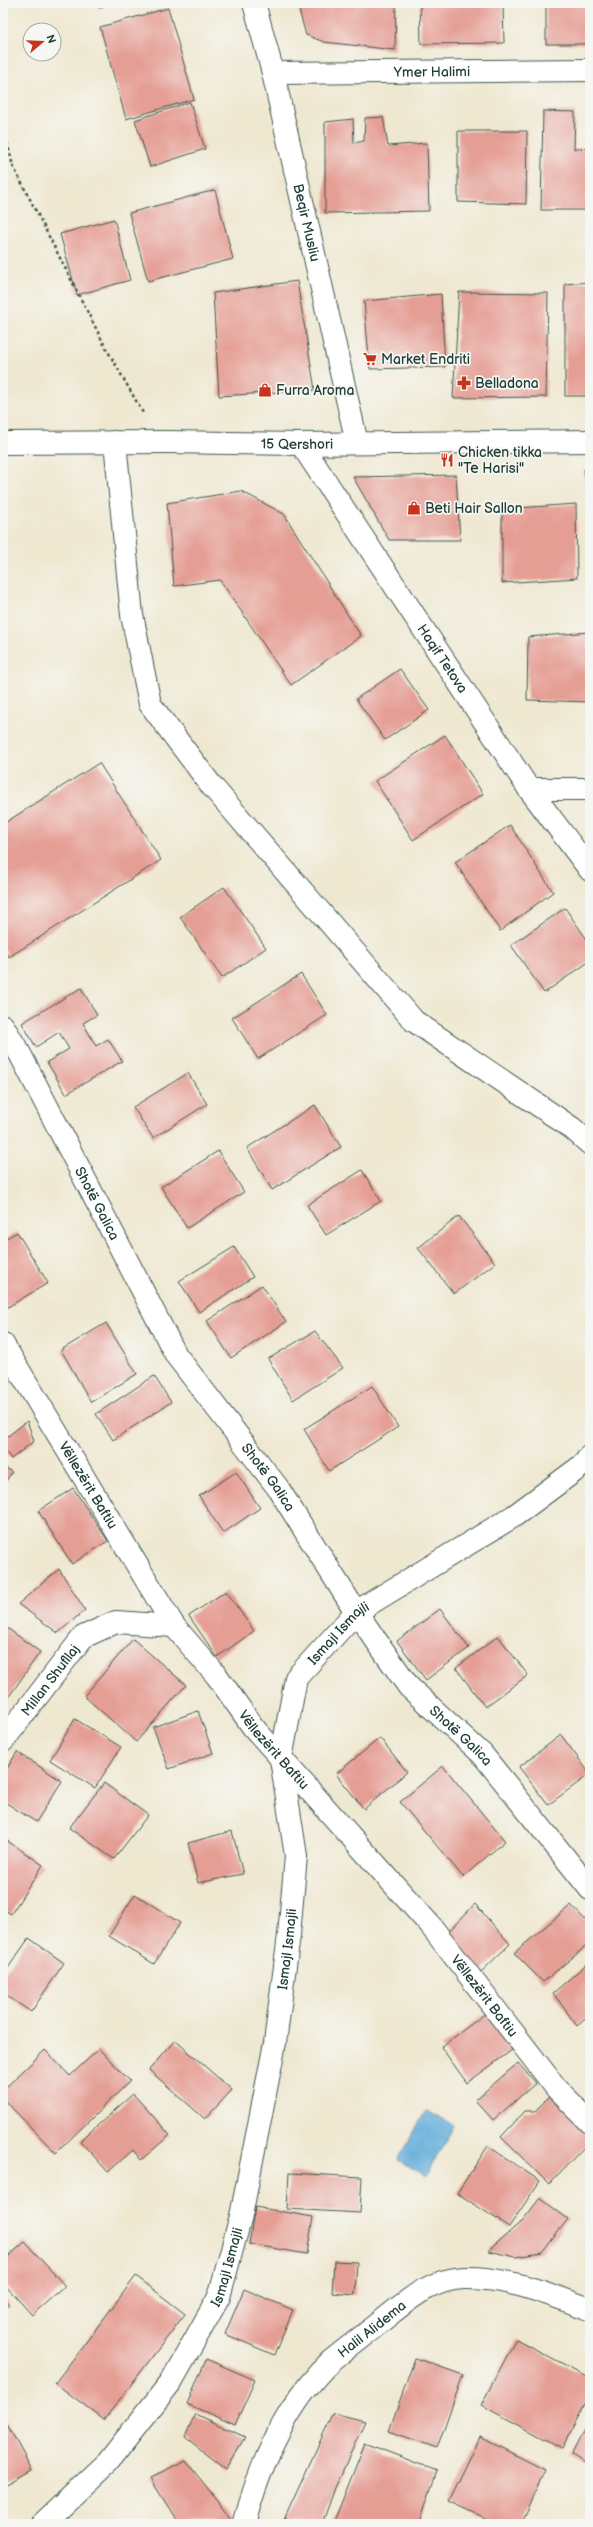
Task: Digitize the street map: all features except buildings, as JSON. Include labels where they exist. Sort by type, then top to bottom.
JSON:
[{"type":"street","name":"Beqir Musliu","points":[[254,3],[273,73],[357,443]]},
{"type":"street","name":"Ymer Halimi","points":[[273,73],[590,70]]},
{"type":"street","name":"15 Qershori","points":[[3,443],[145,442],[301,444],[590,441]]},
{"type":"street","points":[[115,442],[132,615],[150,704],[211,785],[414,1021],[572,1128],[590,1144]]},
{"type":"street","name":"Haqif Tetova","points":[[301,444],[529,789],[590,870]]},
{"type":"street","points":[[529,789],[590,789]]},
{"type":"street","name":"Shotë Galica","points":[[3,1026],[60,1131],[176,1355],[278,1488],[356,1612],[409,1687],[482,1754],[590,1889]]},
{"type":"street","name":"Vëllezërit Baftiu","points":[[3,1344],[174,1626],[218,1676],[253,1727],[430,1925],[557,2089],[590,2122]]},
{"type":"street","name":"Ismajl Ismajli","points":[[42,2524],[108,2462],[171,2382],[219,2297],[241,2216],[275,2042],[289,1935],[296,1856],[281,1759],[296,1678],[356,1612],[514,1516],[584,1464],[590,1455]]},
{"type":"street","name":"Millan Shufllaj","points":[[3,1741],[83,1637],[116,1622],[174,1626]]},
{"type":"street","name":"Halil Alidema","points":[[244,2524],[255,2483],[273,2441],[298,2400],[331,2362],[422,2289],[464,2278],[519,2284],[590,2309]]},
{"type":"path","points":[[3,125],[13,166],[106,348],[143,410],[145,442]]},
{"type":"water","points":[[426,2110],[454,2126],[426,2176],[398,2160]]},
{"type":"place","name":"Market Endriti","points":[[370,359]]},
{"type":"place","name":"Belladona","points":[[464,383]]},
{"type":"place","name":"Furra Aroma","points":[[265,390]]},
{"type":"place","name":"Chicken tikka \"Te Harisi\"","points":[[447,460]]},
{"type":"place","name":"Beti Hair Sallon","points":[[414,508]]}]
